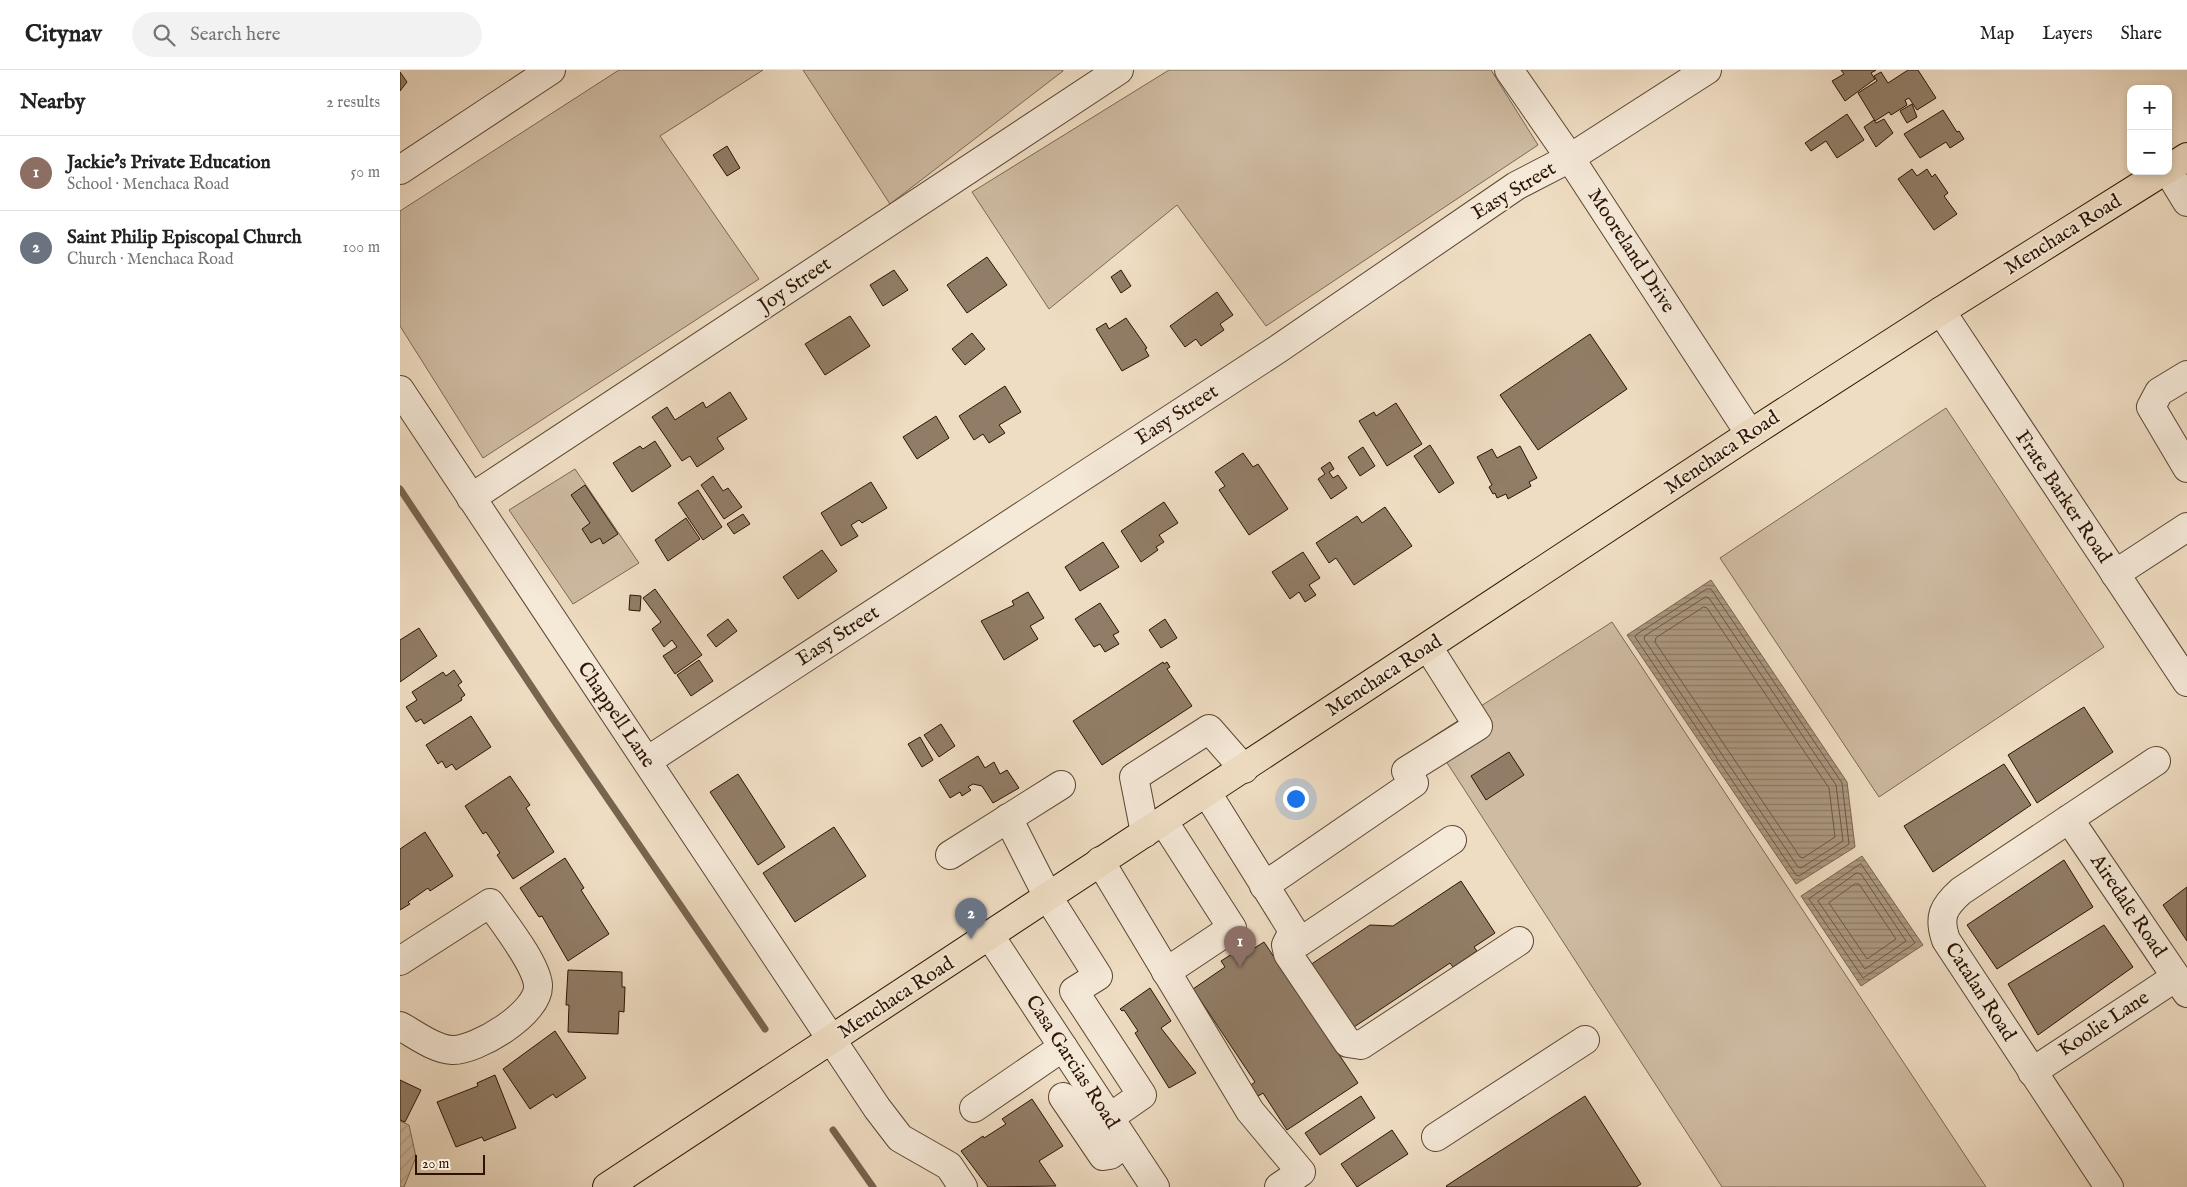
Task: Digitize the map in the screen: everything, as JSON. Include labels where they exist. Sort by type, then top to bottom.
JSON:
[{"type":"main road","name":"Menchaca Road","points":[[2172,167],[2187,157]]},
{"type":"main road","name":"Menchaca Road","points":[[607,1187],[833,1040],[1100,861],[1244,769],[1750,434],[1941,311],[2159,175]]},
{"type":"street","points":[[400,170],[551,70]]},
{"type":"street","name":"Joy Street","points":[[471,498],[1120,70]]},
{"type":"street","name":"Mooreland Drive","points":[[1509,70],[1570,158],[1750,434]]},
{"type":"street","name":"Easy Street","points":[[647,760],[1270,354],[1516,186],[1570,158],[1706,70]]},
{"type":"street","points":[[2170,175],[2187,202]]},
{"type":"street","name":"Frate Barker Road","points":[[1941,311],[2187,682]]},
{"type":"street","points":[[2187,375],[2159,392],[2151,406],[2187,468]]},
{"type":"street","name":"Chappell Lane","points":[[400,390],[877,1108],[900,1138],[949,1166],[963,1187]]},
{"type":"street","points":[[2115,574],[2187,527]]},
{"type":"street","points":[[1264,886],[1478,726],[1428,647]]},
{"type":"street","points":[[1166,972],[1232,928],[1154,828],[1134,777],[1209,729],[1244,769]]},
{"type":"street","name":"Catalan Road","points":[[2109,1187],[1946,940],[1942,928],[1942,918],[1945,908],[1961,891],[2156,761]]},
{"type":"street","points":[[950,855],[1061,785]]},
{"type":"street","points":[[1206,793],[1300,942],[1452,840]]},
{"type":"street","points":[[1008,818],[1048,897],[1098,976],[1040,1013]]},
{"type":"street","name":"Airedale Road","points":[[2069,819],[2181,985]]},
{"type":"street","points":[[1100,861],[1250,1111],[1301,1172],[1279,1187]]},
{"type":"street","points":[[400,961],[490,903],[529,962],[538,986],[536,999],[520,1017],[474,1046],[463,1050],[449,1050],[431,1043],[400,1026]]},
{"type":"street","points":[[1293,931],[1286,946],[1288,954],[1348,1043],[1361,1045],[1519,942]]},
{"type":"street","name":"Casa Garcias Road","points":[[990,936],[1154,1187]]},
{"type":"street","name":"Koolie Lane","points":[[2032,1072],[2181,985]]},
{"type":"street","points":[[1074,991],[1142,1095],[1109,1118]]},
{"type":"street","points":[[1436,1137],[1585,1040]]},
{"type":"street","points":[[974,1108],[1063,1047]]},
{"type":"street","points":[[1063,1097],[1103,1156],[1110,1155],[1126,1143]]},
{"type":"shaded area","points":[[619,70],[763,70],[660,136],[759,279],[483,458],[400,326],[400,211]]},
{"type":"shaded area","points":[[803,70],[1063,70],[1063,71],[890,204]]},
{"type":"shaded area","points":[[1169,70],[1491,70],[1538,145],[1266,326],[1177,205],[1049,309],[972,192]]},
{"type":"shaded area","points":[[1946,408],[2104,647],[1879,797],[1720,558]]},
{"type":"shaded area","points":[[575,469],[639,563],[573,604],[509,510]]},
{"type":"shaded area","points":[[1612,622],[1986,1187],[1722,1187],[1431,738]]},
{"type":"shaded area","points":[[400,1121],[409,1125],[416,1157],[404,1187],[400,1187]]},
{"type":"water","points":[[1711,580],[1847,782],[1855,847],[1796,884],[1627,635]]},
{"type":"water","points":[[1862,856],[1923,945],[1861,986],[1801,896]]},
{"type":"building","points":[[1841,70],[1876,70],[1871,73],[1875,79],[1845,101],[1832,81],[1844,74]]},
{"type":"building","points":[[1908,70],[1918,70],[1936,98],[1917,110],[1909,98],[1905,100],[1907,105],[1891,115],[1889,112],[1875,121],[1858,93],[1877,81],[1874,76],[1881,72],[1888,83]]},
{"type":"building","points":[[400,72],[407,82],[400,91]]},
{"type":"building","points":[[1912,104],[1917,117],[1907,123],[1900,111]]},
{"type":"building","points":[[1943,110],[1957,132],[1959,131],[1964,139],[1950,148],[1946,142],[1920,158],[1904,134]]},
{"type":"building","points":[[1847,114],[1864,140],[1837,158],[1826,141],[1811,151],[1805,143]]},
{"type":"building","points":[[1884,119],[1893,133],[1876,147],[1864,127],[1874,120],[1876,123]]},
{"type":"building","points":[[727,146],[740,168],[727,176],[713,155]]},
{"type":"building","points":[[1912,169],[1917,176],[1927,169],[1932,177],[1935,174],[1948,193],[1944,196],[1957,214],[1934,230],[1898,179]]},
{"type":"building","points":[[987,257],[1007,285],[967,313],[947,285]]},
{"type":"building","points":[[894,270],[908,290],[883,306],[870,285]]},
{"type":"building","points":[[1121,270],[1131,286],[1121,293],[1111,277]]},
{"type":"building","points":[[1217,292],[1233,315],[1220,324],[1224,330],[1201,346],[1196,339],[1185,347],[1170,326]]},
{"type":"building","points":[[850,316],[870,346],[825,375],[805,344]]},
{"type":"building","points":[[1126,318],[1147,348],[1145,349],[1149,356],[1122,371],[1096,329],[1106,323],[1109,329]]},
{"type":"building","points":[[972,333],[985,349],[965,365],[952,349]]},
{"type":"building","points":[[1590,334],[1627,389],[1538,450],[1500,395]]},
{"type":"building","points":[[1005,386],[1021,412],[999,425],[1005,433],[989,443],[983,434],[974,440],[959,416]]},
{"type":"building","points":[[730,392],[747,419],[717,438],[724,449],[697,467],[690,456],[682,461],[652,417],[667,407],[675,420],[703,402],[706,408]]},
{"type":"building","points":[[1396,403],[1422,444],[1387,466],[1359,421],[1374,412],[1376,416]]},
{"type":"building","points":[[936,416],[949,438],[917,459],[903,437]]},
{"type":"building","points":[[655,441],[671,466],[632,492],[613,463],[640,446],[643,449]]},
{"type":"building","points":[[1430,445],[1454,483],[1439,493],[1414,456]]},
{"type":"building","points":[[1520,446],[1537,478],[1529,482],[1531,486],[1508,499],[1506,494],[1497,498],[1489,487],[1492,485],[1477,457],[1492,449],[1497,458]]},
{"type":"building","points":[[1363,447],[1375,466],[1360,476],[1348,457]]},
{"type":"building","points":[[1243,453],[1253,467],[1258,464],[1288,509],[1249,535],[1219,490],[1225,486],[1215,472]]},
{"type":"building","points":[[1330,462],[1334,469],[1329,472],[1333,478],[1338,475],[1347,488],[1331,499],[1318,479],[1325,474],[1321,468]]},
{"type":"building","points":[[713,476],[723,491],[728,488],[742,507],[724,519],[701,485]]},
{"type":"building","points":[[871,482],[887,508],[862,523],[859,520],[851,525],[858,536],[841,546],[821,513]]},
{"type":"building","points":[[585,485],[618,534],[603,544],[600,538],[591,543],[582,529],[590,523],[571,495]]},
{"type":"building","points":[[698,490],[722,527],[703,540],[678,503]]},
{"type":"building","points":[[1164,502],[1178,523],[1159,535],[1164,542],[1156,547],[1158,550],[1141,562],[1121,531]]},
{"type":"building","points":[[1385,507],[1412,546],[1354,585],[1336,558],[1329,563],[1316,543],[1357,516],[1362,523]]},
{"type":"building","points":[[743,514],[750,524],[734,534],[727,524]]},
{"type":"building","points":[[686,518],[700,539],[668,561],[655,540]]},
{"type":"building","points":[[1103,542],[1119,567],[1080,591],[1065,567]]},
{"type":"building","points":[[822,550],[837,571],[798,599],[783,577]]},
{"type":"building","points":[[1303,552],[1320,578],[1309,585],[1316,595],[1305,602],[1299,592],[1290,599],[1272,572]]},
{"type":"building","points":[[655,589],[702,655],[675,674],[663,656],[677,647],[672,640],[664,647],[652,629],[661,622],[643,598]]},
{"type":"building","points":[[1028,592],[1044,618],[1030,626],[1038,639],[1004,660],[981,621],[1014,605],[1012,601]]},
{"type":"building","points":[[630,595],[641,596],[640,611],[629,610]]},
{"type":"building","points":[[1100,603],[1119,632],[1113,635],[1119,644],[1105,652],[1100,644],[1094,647],[1075,619]]},
{"type":"building","points":[[728,619],[737,631],[716,647],[707,635]]},
{"type":"building","points":[[1165,619],[1177,638],[1161,648],[1149,630]]},
{"type":"building","points":[[419,628],[437,656],[400,682],[400,640]]},
{"type":"building","points":[[699,660],[713,681],[691,696],[677,675]]},
{"type":"building","points":[[1163,662],[1164,664],[1167,662],[1170,667],[1167,669],[1192,706],[1102,765],[1073,721]]},
{"type":"building","points":[[454,670],[462,682],[458,685],[465,695],[461,698],[462,700],[424,724],[421,719],[416,722],[406,707],[417,700],[412,692],[443,672],[446,676]]},
{"type":"building","points":[[2084,707],[2113,752],[2037,803],[2008,755]]},
{"type":"building","points":[[471,716],[491,747],[456,770],[452,764],[446,768],[442,761],[438,764],[426,745]]},
{"type":"building","points":[[941,724],[955,746],[939,757],[924,735]]},
{"type":"building","points":[[920,737],[933,760],[922,767],[908,744]]},
{"type":"building","points":[[1509,752],[1524,775],[1486,800],[1471,776]]},
{"type":"building","points":[[978,756],[985,768],[994,762],[1000,774],[1007,770],[1019,788],[993,803],[982,786],[973,784],[968,787],[971,790],[962,796],[960,792],[950,798],[939,780]]},
{"type":"building","points":[[2004,764],[2031,805],[1933,872],[1904,826]]},
{"type":"building","points":[[738,774],[785,847],[758,865],[710,792]]},
{"type":"building","points":[[510,776],[530,805],[526,808],[554,852],[513,879],[497,855],[500,853],[486,832],[483,834],[465,806]]},
{"type":"building","points":[[834,827],[866,876],[795,922],[763,873]]},
{"type":"building","points":[[425,832],[453,876],[430,891],[428,888],[400,910],[400,849]]},
{"type":"building","points":[[565,858],[584,888],[581,890],[609,934],[568,961],[542,916],[539,917],[520,888]]},
{"type":"building","points":[[2064,860],[2093,907],[1997,969],[1967,925]]},
{"type":"building","points":[[1461,881],[1495,933],[1474,947],[1477,951],[1453,967],[1450,963],[1348,1031],[1307,967],[1370,925],[1393,926]]},
{"type":"building","points":[[2187,887],[2187,941],[2163,905]]},
{"type":"building","points":[[2104,925],[2133,967],[2038,1035],[2008,984]]},
{"type":"building","points":[[1264,942],[1358,1083],[1287,1130],[1263,1093],[1249,1102],[1242,1091],[1255,1082],[1193,989],[1225,967],[1221,961],[1235,952],[1239,958]]},
{"type":"building","points":[[568,970],[622,972],[622,987],[625,987],[624,1012],[619,1011],[618,1034],[568,1032],[569,1005],[566,1005]]},
{"type":"building","points":[[1150,988],[1171,1021],[1161,1028],[1196,1073],[1169,1088],[1135,1033],[1138,1031],[1124,1010],[1120,1009]]},
{"type":"building","points":[[555,1031],[586,1078],[556,1098],[553,1094],[530,1109],[503,1069]]},
{"type":"building","points":[[495,1075],[516,1128],[484,1141],[482,1137],[456,1147],[437,1102],[478,1086],[477,1083]]},
{"type":"building","points":[[400,1080],[421,1090],[405,1122],[400,1120]]},
{"type":"building","points":[[1361,1096],[1375,1118],[1320,1155],[1305,1133]]},
{"type":"building","points":[[1585,1096],[1641,1184],[1636,1187],[1446,1186]]},
{"type":"building","points":[[1032,1099],[1063,1146],[1039,1161],[1056,1186],[988,1187],[961,1151],[983,1136],[984,1138],[1006,1124],[1002,1119]]},
{"type":"building","points":[[1392,1130],[1408,1154],[1357,1187],[1341,1164]]},
{"type":"waterway","points":[[400,489],[551,716],[765,1029]]},
{"type":"waterway","points":[[833,1130],[873,1187]]},
{"type":"place","name":"Saint Philip Episcopal Church","points":[[971,939]]},
{"type":"place","name":"Jackie's Private Education","points":[[1240,967]]}]
